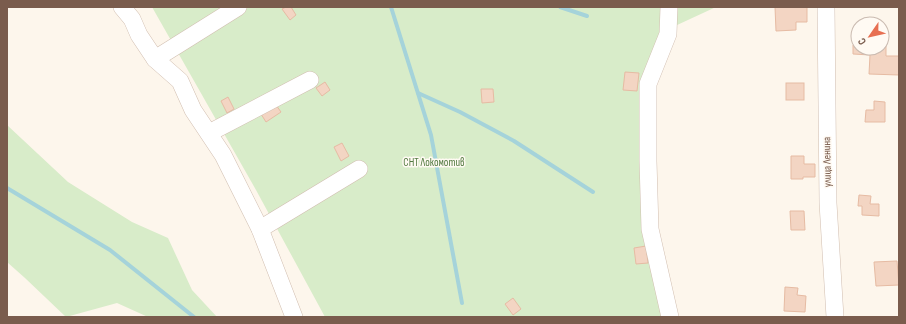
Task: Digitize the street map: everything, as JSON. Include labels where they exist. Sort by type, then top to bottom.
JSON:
[{"type":"street","points":[[122,7],[132,19],[139,35],[155,59],[180,81],[193,110],[223,155],[260,229],[294,317]]},
{"type":"street","points":[[155,59],[238,7]]},
{"type":"street","points":[[668,7],[668,34],[648,84],[648,161],[650,229],[670,317]]},
{"type":"street","name":"улица Ленина","points":[[826,7],[828,203],[835,317]]},
{"type":"street","points":[[209,133],[310,80]]},
{"type":"street","points":[[260,229],[360,169]]},
{"type":"green space","name":"СНТ Локомотив","points":[[152,7],[716,7],[662,32],[645,109],[667,317],[325,317],[256,190]]},
{"type":"green space","points":[[7,125],[68,182],[132,222],[168,238],[192,290],[217,317],[148,317],[117,303],[66,317],[7,262]]},
{"type":"building","points":[[291,7],[296,15],[290,20],[282,9]]},
{"type":"building","points":[[775,7],[807,7],[807,22],[796,22],[796,30],[776,31]]},
{"type":"building","points":[[870,56],[899,56],[899,75],[869,74]]},
{"type":"building","points":[[625,72],[639,73],[637,91],[623,90]]},
{"type":"building","points":[[325,82],[330,90],[322,96],[316,88]]},
{"type":"building","points":[[786,83],[804,83],[804,100],[786,100]]},
{"type":"building","points":[[481,89],[493,89],[494,102],[482,103]]},
{"type":"building","points":[[228,97],[234,109],[227,113],[221,101]]},
{"type":"building","points":[[874,101],[885,102],[885,122],[865,122],[866,110],[874,110]]},
{"type":"building","points":[[276,105],[281,112],[266,122],[261,114]]},
{"type":"building","points":[[342,143],[349,156],[341,161],[334,147]]},
{"type":"building","points":[[791,156],[804,156],[804,164],[815,164],[815,177],[791,179]]},
{"type":"building","points":[[859,195],[871,196],[870,204],[879,204],[879,216],[862,215],[862,206],[858,206]]},
{"type":"building","points":[[790,211],[804,211],[805,230],[791,230]]},
{"type":"building","points":[[646,246],[648,263],[636,264],[634,248]]},
{"type":"building","points":[[897,261],[899,285],[876,286],[874,262]]},
{"type":"building","points":[[785,287],[798,288],[797,295],[806,296],[805,312],[784,311]]},
{"type":"building","points":[[513,298],[521,309],[513,315],[505,304]]},
{"type":"waterway","points":[[391,7],[431,135],[462,303]]},
{"type":"waterway","points":[[560,7],[587,16]]},
{"type":"waterway","points":[[418,93],[460,112],[514,141],[593,192]]},
{"type":"waterway","points":[[7,188],[110,250],[194,317]]}]
